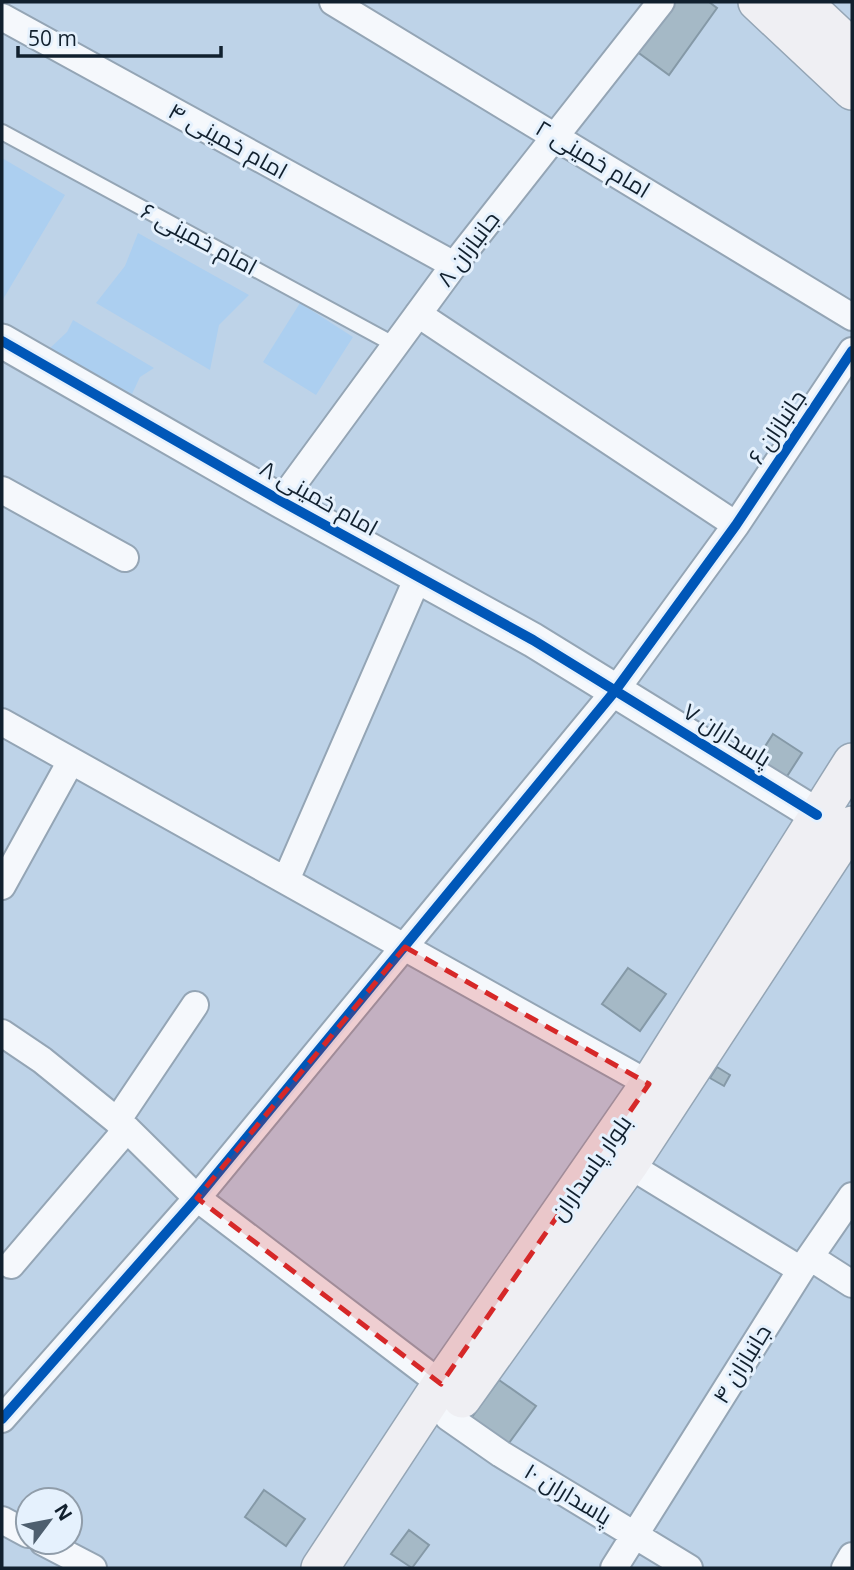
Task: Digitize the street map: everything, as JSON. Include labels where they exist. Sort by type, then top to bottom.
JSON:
[{"type":"main road","points":[[757,2],[852,90]]},
{"type":"main road","points":[[803,2],[852,48]]},
{"type":"main road","name":"بلوار پاسداران","points":[[348,1568],[445,1400],[852,762]]},
{"type":"main road","name":"بلوار پاسداران","points":[[320,1568],[445,1400],[629,1165],[852,825]]},
{"type":"street","name":"امام خمینی ۲","points":[[333,2],[852,317]]},
{"type":"street","name":"جانبازان ۸","points":[[281,501],[454,265],[661,2]]},
{"type":"street","name":"امام خمینی ۴","points":[[2,17],[454,265]]},
{"type":"street","points":[[418,314],[737,526]]},
{"type":"street","name":"امام خمینی ۸","points":[[2,341],[281,501],[533,640],[615,691]]},
{"type":"street","name":"جانبازان ۶","points":[[2,1419],[197,1198],[615,691],[737,526],[852,351]]},
{"type":"street","points":[[2,490],[125,558]]},
{"type":"street","points":[[286,880],[418,577]]},
{"type":"street","name":"پاسداران ۷","points":[[615,691],[817,815]]},
{"type":"street","points":[[2,722],[649,1084]]},
{"type":"street","points":[[2,886],[71,761]]},
{"type":"street","points":[[11,1265],[122,1125],[195,1005]]},
{"type":"street","name":"پاسداران ۱۰","points":[[2,1033],[42,1060],[122,1125],[197,1198],[445,1400],[501,1454],[689,1568]]},
{"type":"street","points":[[629,1165],[805,1263],[852,1284]]},
{"type":"street","name":"جانبازان ۴","points":[[614,1568],[805,1263],[852,1196]]},
{"type":"street","points":[[70,1556],[93,1568]]},
{"type":"street","points":[[845,1568],[852,1556]]},
{"type":"lane","name":"امام خمینی ۶","points":[[2,132],[395,345]]},
{"type":"highlighted area","points":[[405,947],[649,1084],[441,1384],[197,1198]]},
{"type":"shaded area","points":[[2,158],[65,195],[2,301]]},
{"type":"shaded area","points":[[138,233],[249,295],[219,325],[210,370],[96,303],[125,266]]},
{"type":"shaded area","points":[[300,303],[353,337],[316,395],[263,362]]},
{"type":"shaded area","points":[[73,320],[154,368],[140,377],[132,394],[48,350],[67,332]]},
{"type":"building","points":[[665,2],[709,2],[717,8],[669,75],[632,48]]},
{"type":"building","points":[[773,734],[802,753],[782,784],[753,765]]},
{"type":"building","points":[[628,968],[666,994],[640,1031],[602,1004]]},
{"type":"building","points":[[717,1067],[730,1075],[724,1086],[710,1078]]},
{"type":"building","points":[[499,1380],[536,1406],[501,1454],[464,1428]]},
{"type":"building","points":[[264,1490],[305,1519],[286,1546],[245,1517]]},
{"type":"building","points":[[409,1530],[429,1545],[412,1568],[391,1554]]},
{"type":"cycle path","points":[[2,341],[281,501],[533,640],[817,815]]},
{"type":"cycle path","points":[[2,1419],[197,1198],[615,691],[736,525],[852,351]]}]
